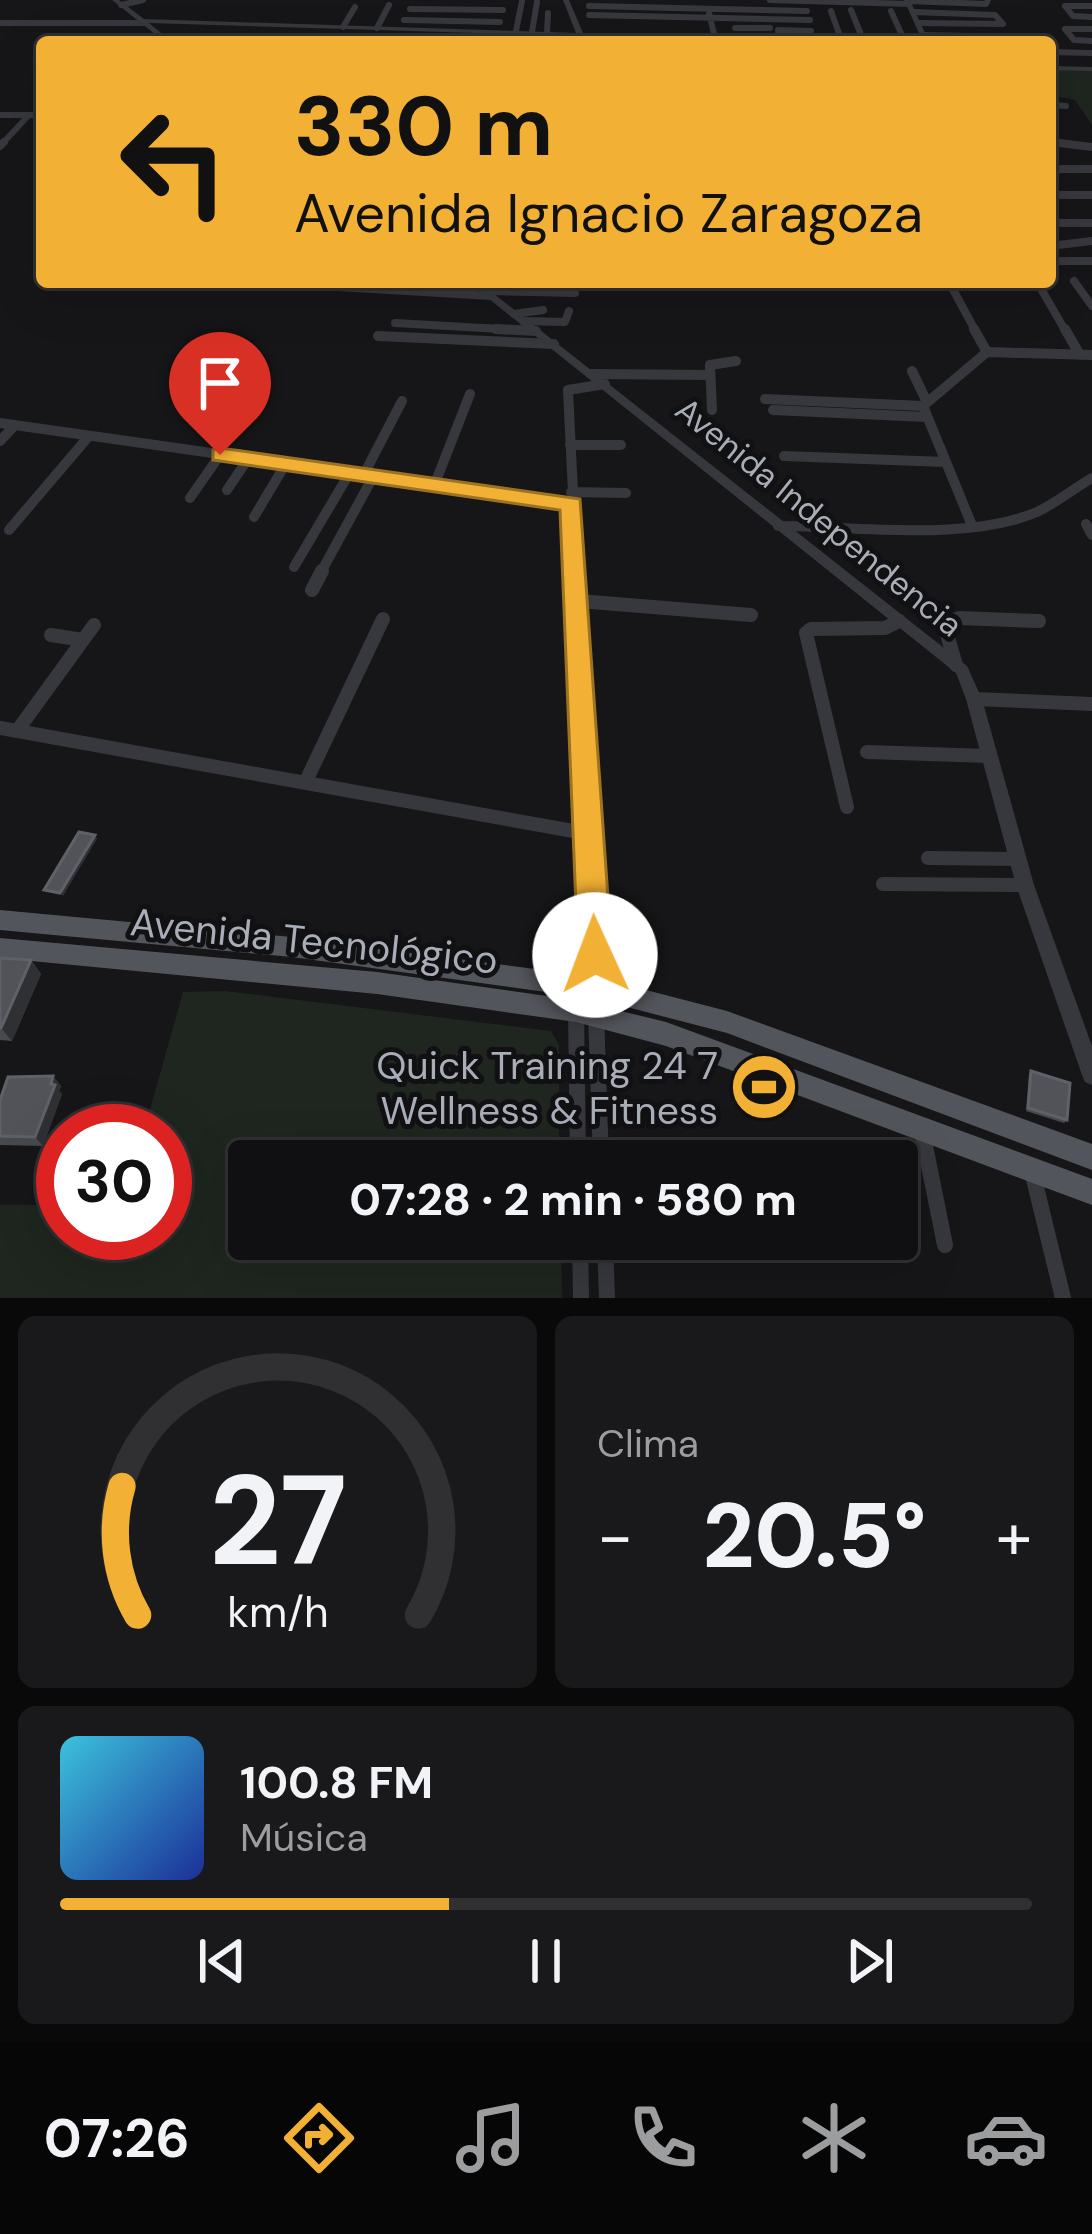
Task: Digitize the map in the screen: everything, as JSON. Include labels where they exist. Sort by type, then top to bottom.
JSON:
[{"type":"main road","name":"Avenida Tecnológico","points":[[0,920],[292,947],[586,986],[727,1022],[1092,1157]]},
{"type":"main road","name":"Avenida Tecnológico","points":[[0,948],[377,983],[586,1013],[666,1034],[1092,1192]]},
{"type":"street","points":[[118,2],[143,0]]},
{"type":"street","points":[[770,0],[989,4],[988,0]]},
{"type":"street","points":[[516,32],[523,1]]},
{"type":"street","points":[[118,2],[161,36]]},
{"type":"street","points":[[532,32],[537,2]]},
{"type":"street","points":[[573,3],[584,36]]},
{"type":"street","points":[[456,10],[410,9],[503,11],[495,4]]},
{"type":"street","points":[[909,4],[924,36]]},
{"type":"street","points":[[909,4],[995,15],[1003,24],[918,23]]},
{"type":"street","points":[[374,36],[389,5]]},
{"type":"street","points":[[1092,6],[1064,7],[1073,16],[1092,17]]},
{"type":"street","points":[[343,27],[355,7]]},
{"type":"street","points":[[589,10],[708,9],[808,15]]},
{"type":"street","points":[[449,25],[456,10]]},
{"type":"street","points":[[831,10],[840,36]]},
{"type":"street","points":[[851,10],[862,36]]},
{"type":"street","points":[[891,11],[902,36]]},
{"type":"street","points":[[547,32],[548,13]]},
{"type":"street","points":[[0,22],[140,20],[377,29],[500,22],[449,25]]},
{"type":"street","points":[[0,22],[140,20],[377,29]]},
{"type":"street","points":[[573,36],[449,25],[404,20],[577,36]]},
{"type":"street","points":[[735,28],[811,31]]},
{"type":"street","points":[[753,28],[755,36]]},
{"type":"street","points":[[1092,28],[1064,30],[1073,40],[1092,41]]},
{"type":"street","points":[[774,29],[776,36]]},
{"type":"street","points":[[1056,52],[1092,53]]},
{"type":"street","points":[[1056,67],[1088,68]]},
{"type":"street","points":[[1056,105],[1066,106]]},
{"type":"street","points":[[0,115],[36,115]]},
{"type":"street","points":[[0,146],[29,115]]},
{"type":"street","points":[[1056,143],[1092,147]]},
{"type":"street","points":[[1056,166],[1087,169]]},
{"type":"street","points":[[1056,195],[1092,195]]},
{"type":"street","points":[[1060,223],[1092,223]]},
{"type":"street","points":[[1056,246],[1092,241]]},
{"type":"street","points":[[1076,245],[1089,261]]},
{"type":"street","points":[[1056,261],[1089,261]]},
{"type":"street","points":[[1074,281],[1092,306]]},
{"type":"street","points":[[433,288],[574,293]]},
{"type":"street","points":[[952,288],[987,352]]},
{"type":"street","points":[[1041,288],[1086,355]]},
{"type":"street","name":"Avenida Independencia","points":[[483,290],[956,665],[974,699],[1025,885],[1092,1076]]},
{"type":"street","points":[[519,318],[543,310]]},
{"type":"street","points":[[519,318],[565,322],[569,311]]},
{"type":"street","points":[[395,323],[536,332]]},
{"type":"street","points":[[378,336],[554,344]]},
{"type":"street","points":[[773,410],[926,408],[987,352],[1086,355]]},
{"type":"street","points":[[712,410],[712,362],[736,361]]},
{"type":"street","points":[[912,371],[971,523]]},
{"type":"street","points":[[592,374],[710,375]]},
{"type":"street","points":[[578,1140],[590,834],[568,389],[605,384]]},
{"type":"street","points":[[434,486],[470,394]]},
{"type":"street","points":[[765,399],[926,408]]},
{"type":"street","points":[[312,590],[402,401]]},
{"type":"street","points":[[0,423],[434,486],[571,498],[626,493]]},
{"type":"street","points":[[0,441],[15,425]]},
{"type":"street","points":[[9,530],[89,436]]},
{"type":"street","points":[[570,445],[621,445]]},
{"type":"street","points":[[190,498],[220,455]]},
{"type":"street","points":[[784,456],[945,462]]},
{"type":"street","points":[[227,490],[248,459]]},
{"type":"street","points":[[254,517],[285,465]]},
{"type":"street","points":[[293,567],[349,474]]},
{"type":"street","points":[[777,526],[971,523],[1029,514],[1090,484]]},
{"type":"street","points":[[579,601],[751,614]]},
{"type":"street","points":[[956,665],[944,624],[959,618],[1039,621]]},
{"type":"street","points":[[306,781],[382,619]]},
{"type":"street","points":[[847,807],[806,633],[811,629],[885,628],[899,621]]},
{"type":"street","points":[[17,731],[94,625]]},
{"type":"street","points":[[51,634],[83,640]]},
{"type":"street","points":[[974,699],[1092,704]]},
{"type":"street","points":[[0,728],[590,834]]},
{"type":"street","points":[[867,752],[989,756]]},
{"type":"street","points":[[928,858],[1018,859]]},
{"type":"street","points":[[883,884],[1025,885]]},
{"type":"street","points":[[586,1013],[598,1083],[600,1140]]},
{"type":"street","points":[[577,1082],[598,1083]]},
{"type":"street","points":[[922,1130],[945,1245]]},
{"type":"street","points":[[1031,1170],[1063,1298]]},
{"type":"street","points":[[580,1260],[581,1298]]},
{"type":"street","points":[[606,1260],[607,1298]]},
{"type":"shaded area","points":[[1056,69],[1092,70],[1092,125],[1075,100],[1056,96]]},
{"type":"shaded area","points":[[225,991],[551,1031],[559,1045],[559,1140],[228,1140],[228,1260],[561,1260],[562,1298],[0,1298],[0,1205],[36,1205],[36,1260],[192,1260],[192,1104],[152,1104],[183,992]]},
{"type":"building","points":[[79,832],[95,835],[60,893],[44,890]]},
{"type":"building","points":[[0,958],[31,960],[1,1028],[0,1028]]},
{"type":"building","points":[[1031,1071],[1070,1083],[1067,1120],[1028,1108]]},
{"type":"building","points":[[53,1076],[51,1084],[55,1085],[48,1104],[36,1104],[35,1137],[0,1136],[0,1100],[8,1077]]},
{"type":"place","name":"Quick Training 24 7 Wellness & Fitness","points":[[764,1087]]},
{"type":"route","points":[[220,455],[572,504],[595,955]]}]
